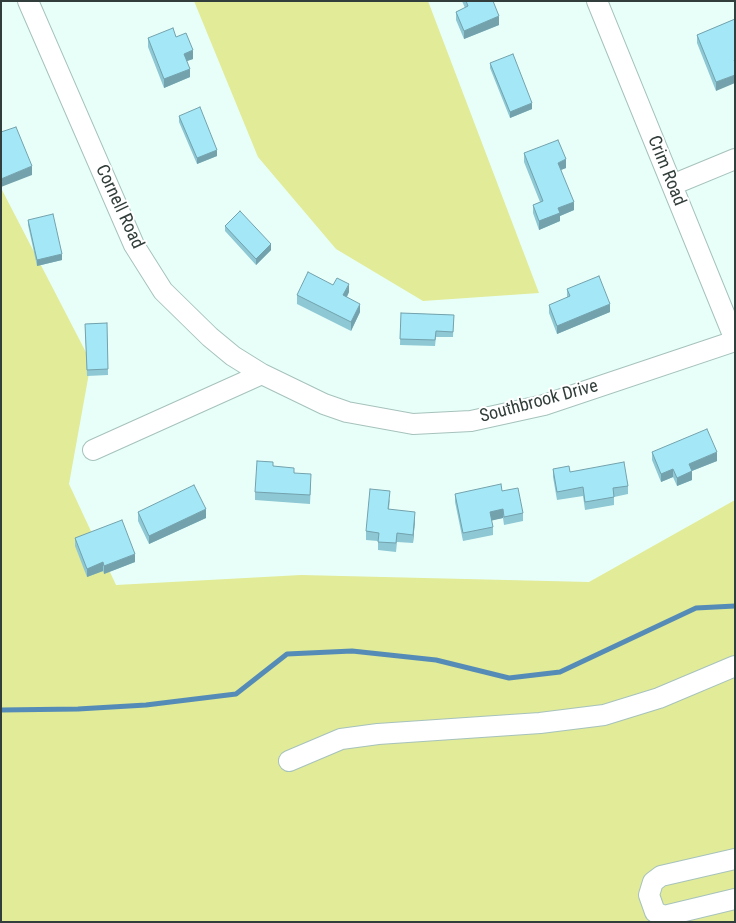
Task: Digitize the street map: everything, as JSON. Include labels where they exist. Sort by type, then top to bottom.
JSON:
[{"type":"street","name":"Cornell Road","points":[[28,1],[134,245],[163,291],[210,338],[233,356],[262,374]]},
{"type":"street","name":"Crim Road","points":[[596,1],[735,340]]},
{"type":"street","points":[[672,185],[735,159]]},
{"type":"street","name":"Southbrook Drive","points":[[262,374],[324,404],[346,412],[413,424],[471,420],[544,404],[735,340]]},
{"type":"street","points":[[93,450],[262,374]]},
{"type":"street","points":[[290,761],[341,739],[378,734],[540,723],[604,715],[658,698],[735,666]]},
{"type":"street","points":[[735,859],[661,876],[653,882],[649,895],[655,912],[664,916],[735,899]]},
{"type":"green space","points":[[194,1],[428,1],[539,293],[423,301],[336,249],[258,157]]},
{"type":"green space","points":[[1,188],[91,362],[69,484],[116,585],[301,575],[589,582],[735,500],[735,922],[1,922]]},
{"type":"building","points":[[466,1],[493,1],[499,16],[464,31],[456,12],[468,6]]},
{"type":"building","points":[[735,19],[735,75],[716,82],[697,35]]},
{"type":"building","points":[[173,28],[176,37],[186,33],[193,50],[184,54],[190,69],[164,79],[148,38]]},
{"type":"building","points":[[513,54],[532,103],[510,112],[490,63]]},
{"type":"building","points":[[200,107],[217,150],[197,158],[179,116]]},
{"type":"building","points":[[16,127],[32,166],[1,179],[1,132]]},
{"type":"building","points":[[558,140],[566,159],[558,163],[574,202],[558,208],[560,213],[539,221],[533,205],[543,201],[524,153]]},
{"type":"building","points":[[240,211],[271,244],[256,259],[225,226]]},
{"type":"building","points":[[53,214],[62,254],[37,260],[28,220]]},
{"type":"building","points":[[308,272],[333,285],[337,278],[349,284],[343,295],[360,304],[351,322],[297,295]]},
{"type":"building","points":[[599,276],[610,304],[557,326],[549,305],[570,296],[567,289]]},
{"type":"building","points":[[401,313],[454,315],[453,332],[436,331],[435,340],[400,339]]},
{"type":"building","points":[[107,323],[108,369],[87,370],[85,324]]},
{"type":"building","points":[[707,429],[717,452],[689,464],[692,471],[677,478],[673,469],[661,474],[652,452]]},
{"type":"building","points":[[257,461],[273,462],[273,466],[294,468],[294,473],[311,474],[310,495],[255,492]]},
{"type":"building","points":[[624,462],[628,486],[613,488],[614,497],[585,502],[583,487],[557,492],[553,469],[569,466],[570,472]]},
{"type":"building","points":[[501,484],[502,491],[518,488],[523,513],[504,517],[503,509],[490,512],[493,527],[463,533],[455,494]]},
{"type":"building","points":[[194,485],[206,509],[149,536],[138,512]]},
{"type":"building","points":[[370,489],[390,491],[388,509],[415,512],[413,535],[397,533],[396,543],[378,542],[379,533],[366,531]]},
{"type":"building","points":[[122,520],[135,554],[104,566],[103,562],[87,569],[75,538]]},
{"type":"waterway","points":[[1,710],[78,709],[146,705],[236,694],[287,654],[352,651],[436,660],[509,678],[560,672],[696,608],[735,606]]}]
